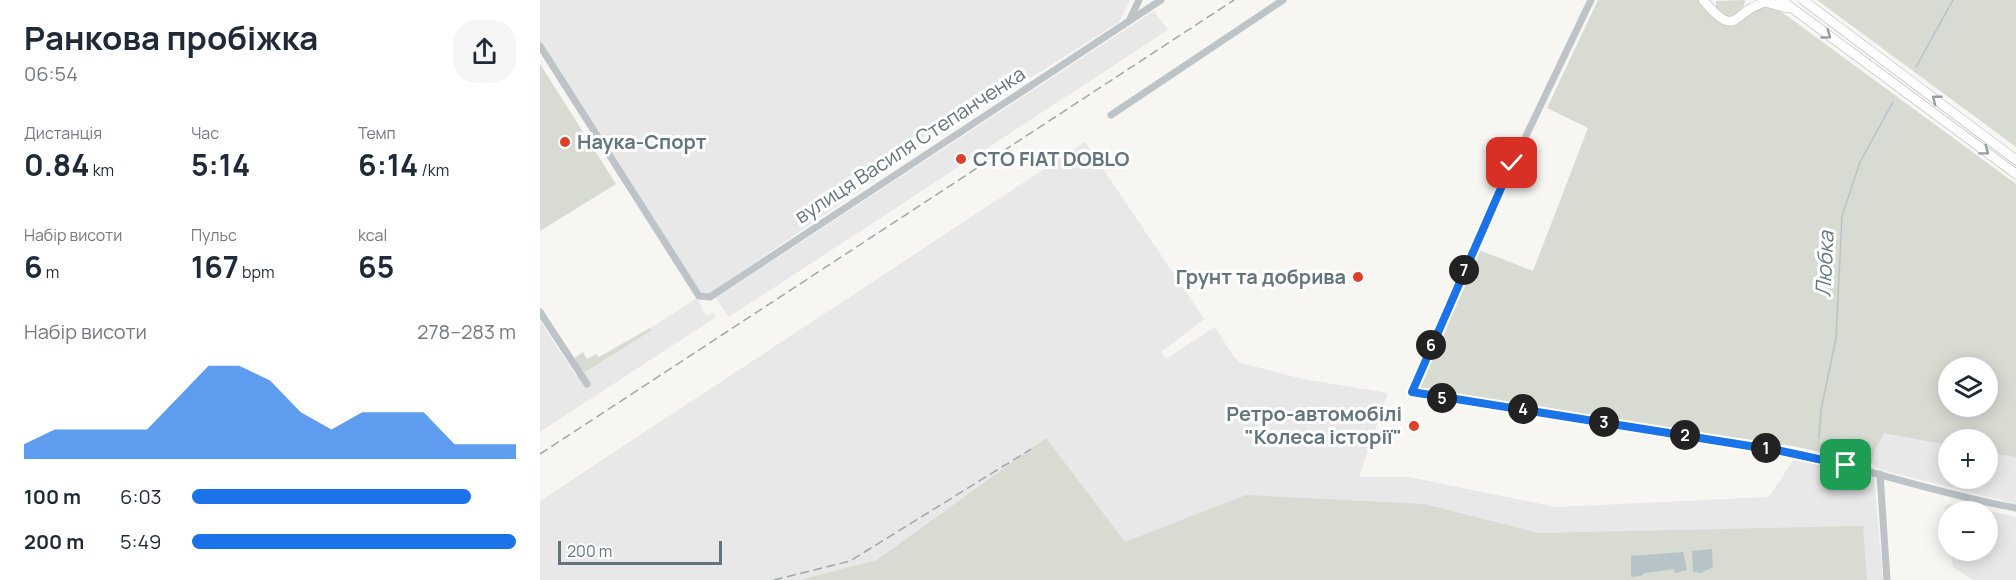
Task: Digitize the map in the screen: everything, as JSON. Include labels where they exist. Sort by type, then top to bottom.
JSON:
[{"type":"highway","points":[[1703,0],[1722,20],[1740,18],[1747,11],[1765,2],[1795,12]]},
{"type":"highway","points":[[1747,11],[1749,0]]},
{"type":"highway","points":[[1781,0],[2016,174]]},
{"type":"highway","points":[[1807,2],[2016,160]]},
{"type":"street","points":[[1129,22],[1139,0]]},
{"type":"street","name":"вулиця Василя Степанченка","points":[[540,46],[699,296],[710,297],[808,230],[1161,0]]},
{"type":"street","points":[[1111,115],[1283,0]]},
{"type":"street","points":[[1591,0],[1512,163],[1412,392],[1828,460],[1963,498],[2016,508]]},
{"type":"street","points":[[540,312],[587,384]]},
{"type":"street","points":[[1880,474],[1887,580]]},
{"type":"shaded area","points":[[540,0],[1130,0],[1119,22],[989,104],[974,104],[936,128],[910,147],[914,153],[709,294],[702,293],[685,269],[540,43]]},
{"type":"shaded area","points":[[1598,0],[1698,0],[1718,20],[1730,24],[1737,23],[1759,9],[1770,7],[1783,13],[2016,184],[2016,457],[1998,454],[1998,429],[1938,429],[1938,443],[1884,433],[1874,452],[1872,463],[1792,446],[1418,391],[1417,384],[1479,250],[1533,271],[1588,128],[1547,108]]},
{"type":"shaded area","points":[[1745,0],[1741,11],[1731,18],[1716,8],[1716,1]]},
{"type":"shaded area","points":[[1817,0],[2016,0],[2016,147]]},
{"type":"shaded area","points":[[1154,11],[1168,30],[729,317],[716,298]]},
{"type":"shaded area","name":"Наука-Спорт","points":[[540,64],[616,184],[540,231]]},
{"type":"shaded area","points":[[1085,142],[1204,319],[1161,352],[1166,359],[1215,327],[1233,356],[1241,363],[1303,379],[1388,393],[1359,477],[1409,477],[1556,507],[1769,497],[1797,454],[1873,469],[1883,580],[540,580],[540,501]]},
{"type":"shaded area","points":[[697,298],[706,316],[713,313],[716,317],[540,432],[540,321],[576,376]]},
{"type":"shaded area","points":[[650,328],[652,330],[585,372],[573,359],[583,352],[587,359],[596,354],[599,357]]},
{"type":"shaded area","points":[[1884,432],[1938,439],[1938,484],[1878,469],[1872,463],[1874,452]]},
{"type":"shaded area","points":[[1046,438],[1125,542],[1246,495],[1424,504],[1539,533],[1863,526],[1867,580],[800,580],[877,560]]},
{"type":"shaded area","points":[[1998,445],[2016,449],[2016,504],[1957,489],[1998,489]]},
{"type":"shaded area","points":[[1998,513],[2016,517],[2016,580],[1973,580],[1953,567],[1952,561],[1998,561]]},
{"type":"shaded area","points":[[1712,549],[1713,567],[1701,573],[1693,572],[1692,551]]},
{"type":"shaded area","points":[[1683,552],[1687,570],[1675,573],[1674,569],[1631,577],[1631,556]]},
{"type":"waterway","name":"Любка","points":[[1916,67],[1953,0]]},
{"type":"waterway","name":"Любка","points":[[1819,438],[1821,410],[1836,338],[1842,216],[1860,162],[1893,102]]},
{"type":"railway","points":[[540,454],[1234,0]]},
{"type":"railway","points":[[774,580],[850,561],[1031,449]]},
{"type":"place","name":"Наука-Спорт","points":[[565,142]]},
{"type":"place","name":"СТО FIAT DOBLO","points":[[961,159]]},
{"type":"place","name":"Грунт та добрива","points":[[1358,277]]},
{"type":"place","name":"Ретро-автомобілі \"Колеса історії\"","points":[[1414,426]]},
{"type":"route","points":[[1512,163],[1412,392],[1781,451],[1846,465]]}]
